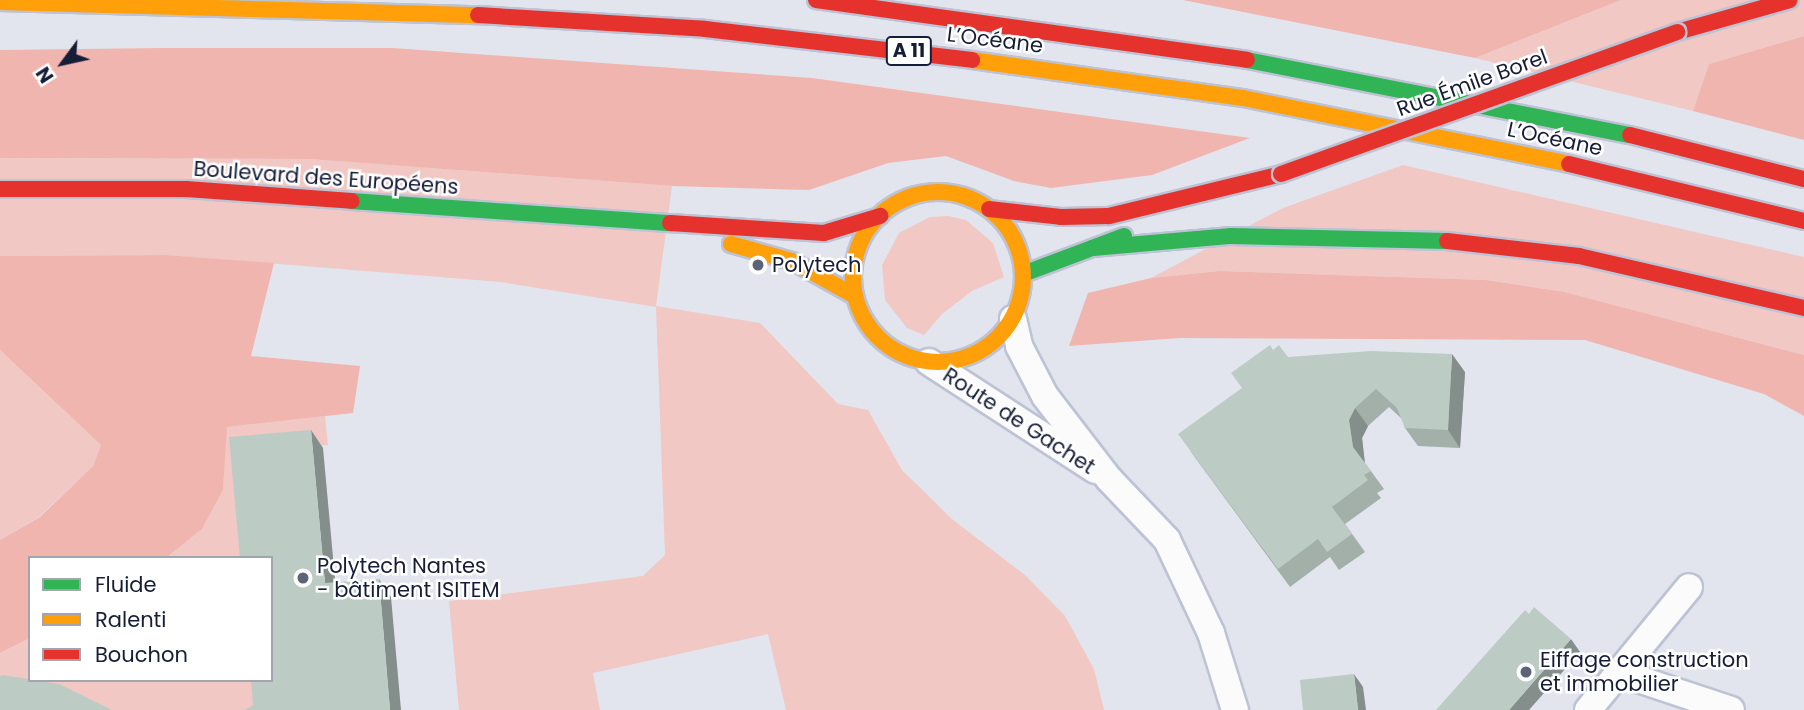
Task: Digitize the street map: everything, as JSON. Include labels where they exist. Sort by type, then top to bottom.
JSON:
[{"type":"main road","name":"L’Océane","points":[[816,0],[1147,43],[1327,73],[1620,133],[1804,180]]},
{"type":"main road","name":"Rue Émile Borel","points":[[1677,32],[1730,0]]},
{"type":"main road","name":"Rue Émile Borel","points":[[1023,274],[1281,174],[1677,32],[1790,0]]},
{"type":"main road","name":"L’Océane","points":[[0,2],[454,13],[705,29],[875,46],[1242,98],[1531,155],[1804,221]]},
{"type":"main road","name":"Rue Émile Borel","points":[[989,209],[1061,217],[1109,216],[1281,174]]},
{"type":"main road","name":"Boulevard des Européens","points":[[0,188],[187,189],[824,233],[880,216]]},
{"type":"main road","points":[[933,192],[962,196],[989,209],[1017,244],[1023,274],[1013,319],[998,339],[977,353],[954,362],[929,362],[887,345],[863,317],[855,296],[855,262],[868,229],[880,216],[904,200],[933,192]]},
{"type":"main road","name":"Boulevard des Européens","points":[[649,223],[792,261],[855,296]]},
{"type":"main road","points":[[1093,248],[1244,236],[1468,241],[1579,256],[1804,308]]},
{"type":"street","name":"Route de Gachet","points":[[1013,319],[1023,355],[1045,397],[1109,479],[1167,540],[1211,633],[1235,710]]},
{"type":"street","name":"Route de Gachet","points":[[929,362],[1109,479]]},
{"type":"street","points":[[1588,710],[1689,587]]},
{"type":"street","points":[[1618,673],[1731,710]]},
{"type":"shaded area","points":[[1183,0],[1621,0],[1475,58]]},
{"type":"shaded area","points":[[1621,0],[1804,0],[1804,36],[1709,64],[1693,111],[1475,58]]},
{"type":"shaded area","points":[[1804,36],[1804,140],[1693,111],[1709,64]]},
{"type":"shaded area","points":[[393,48],[812,78],[1250,138],[1152,175],[1051,188],[1014,181],[946,156],[888,163],[809,190],[672,186],[309,159],[0,158],[0,50]]},
{"type":"shaded area","points":[[0,158],[309,159],[672,186],[656,306],[760,323],[838,404],[868,410],[902,470],[952,519],[1025,575],[1065,616],[1094,669],[1104,710],[786,710],[768,634],[593,673],[600,710],[459,710],[449,601],[643,576],[665,555],[656,307],[501,282],[166,255],[0,256]]},
{"type":"shaded area","points":[[1403,165],[1804,257],[1804,355],[1565,292],[1486,280],[1219,271],[1151,278],[1283,208]]},
{"type":"shaded area","points":[[948,216],[966,220],[993,243],[1004,277],[972,291],[942,314],[924,335],[907,328],[885,300],[882,265],[899,233],[930,217]]},
{"type":"shaded area","points":[[166,255],[274,263],[251,356],[360,366],[353,413],[227,427],[223,490],[202,529],[168,556],[28,556],[28,639],[0,653],[0,540],[40,517],[93,466],[101,445],[0,350],[0,256]]},
{"type":"shaded area","points":[[1219,271],[1486,280],[1565,292],[1804,355],[1804,416],[1764,394],[1585,340],[1180,338],[1069,346],[1088,293],[1151,278]]},
{"type":"shaded area","points":[[0,350],[101,445],[93,466],[39,517],[0,540]]},
{"type":"shaded area","points":[[325,416],[328,445],[237,453],[247,556],[168,556],[202,529],[223,490],[226,427]]},
{"type":"shaded area","points":[[28,639],[28,682],[257,682],[260,710],[103,710],[0,691],[0,653]]},
{"type":"building","points":[[1270,345],[1273,350],[1279,345],[1288,357],[1371,351],[1452,354],[1448,430],[1405,428],[1397,408],[1376,389],[1355,408],[1349,420],[1353,447],[1371,471],[1364,475],[1368,480],[1332,507],[1352,534],[1327,552],[1318,539],[1278,569],[1178,434],[1242,388],[1231,373]]},
{"type":"building","name":"Polytech Nantes - bâtiment ISITEM","points":[[311,430],[325,583],[379,579],[390,710],[245,710],[253,705],[251,682],[273,682],[273,556],[240,556],[229,437]]},
{"type":"building","name":"Eiffage construction et immobilier","points":[[1534,607],[1571,639],[1509,710],[1436,710],[1525,610],[1529,614]]},
{"type":"building","points":[[1354,674],[1358,710],[1303,710],[1300,680]]},
{"type":"building","points":[[0,676],[28,679],[28,682],[59,684],[112,710],[0,710]]},
{"type":"traffic: fast","points":[[1247,60],[1630,135]]},
{"type":"traffic: fast","points":[[352,201],[670,223]]},
{"type":"traffic: fast","points":[[1023,274],[1124,236]]},
{"type":"traffic: fast","points":[[1093,248],[1231,236],[1447,241]]},
{"type":"traffic: slow","points":[[0,2],[478,15]]},
{"type":"traffic: slow","points":[[972,60],[1243,98],[1569,164]]},
{"type":"traffic: slow","points":[[938,192],[970,199],[985,206],[998,217],[1009,230],[1016,245],[1023,277],[1016,309],[1009,324],[998,337],[985,348],[970,355],[938,362],[906,355],[891,348],[878,337],[867,324],[860,309],[853,277],[860,245],[867,230],[878,217],[891,206],[906,199],[938,192]]},
{"type":"traffic: slow","points":[[731,244],[792,261],[855,296]]},
{"type":"traffic: jam","points":[[816,0],[1247,60]]},
{"type":"traffic: jam","points":[[1677,32],[1790,0]]},
{"type":"traffic: jam","points":[[478,15],[705,29],[972,60]]},
{"type":"traffic: jam","points":[[1281,174],[1677,32]]},
{"type":"traffic: jam","points":[[1630,135],[1804,179]]},
{"type":"traffic: jam","points":[[1569,164],[1804,221]]},
{"type":"traffic: jam","points":[[989,209],[1061,217],[1109,216],[1281,174]]},
{"type":"traffic: jam","points":[[0,189],[186,189],[352,201]]},
{"type":"traffic: jam","points":[[670,223],[824,233],[880,216]]},
{"type":"traffic: jam","points":[[1447,241],[1579,256],[1804,308]]},
{"type":"place","name":"Polytech","points":[[758,265]]},
{"type":"place","name":"Polytech Nantes - bâtiment ISITEM","points":[[303,578]]},
{"type":"place","name":"Eiffage construction et immobilier","points":[[1526,672]]}]
